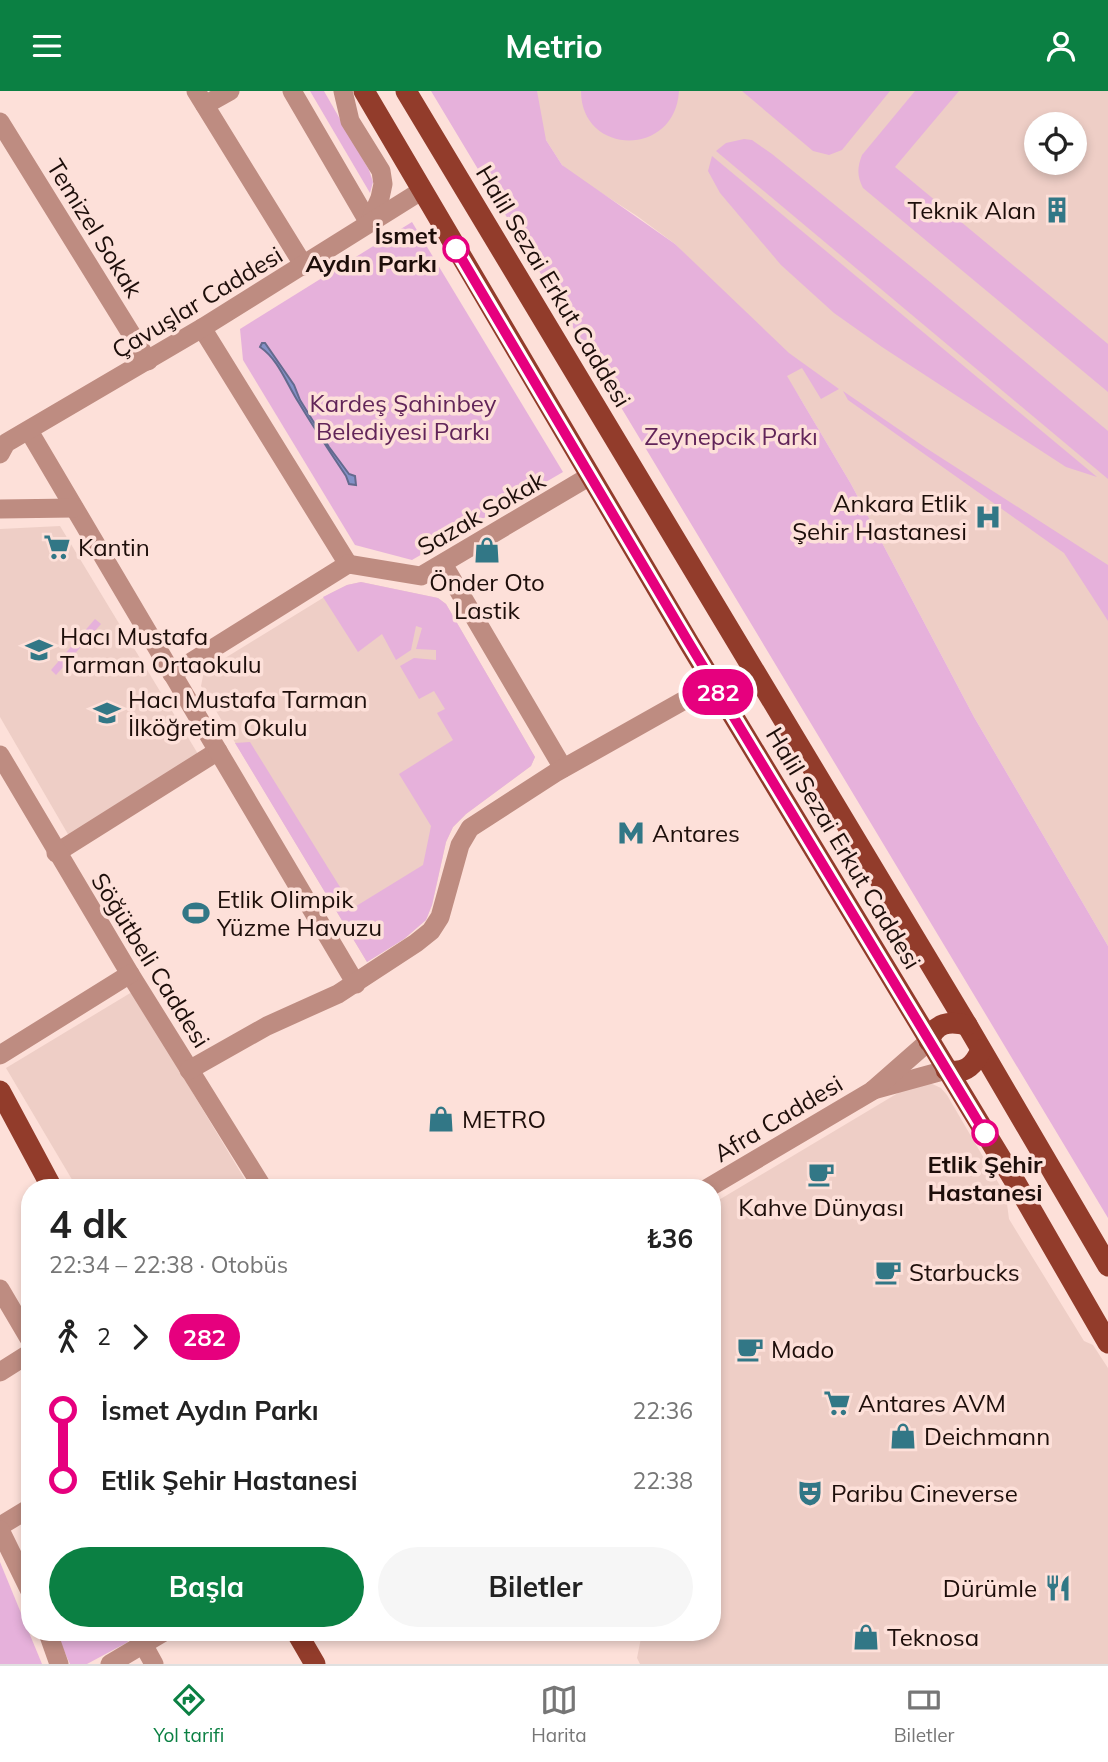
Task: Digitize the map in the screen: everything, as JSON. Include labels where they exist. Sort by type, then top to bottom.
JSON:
[{"type":"main road","name":"Halil Sezai Erkut Caddesi","points":[[364,91],[713,684],[1017,1185],[1108,1343]]},
{"type":"main road","name":"Halil Sezai Erkut Caddesi","points":[[406,91],[967,1025],[1108,1266]]},
{"type":"main road","points":[[929,1041],[932,1033],[942,1024],[949,1022],[967,1025]]},
{"type":"main road","points":[[946,1070],[960,1072],[967,1069],[976,1062],[981,1050]]},
{"type":"main road","points":[[0,1091],[47,1179]]},
{"type":"main road","points":[[302,1641],[315,1664]]},
{"type":"street","points":[[230,91],[200,98],[304,266]]},
{"type":"street","points":[[292,91],[369,223]]},
{"type":"street","points":[[343,91],[350,121],[381,171],[383,184],[380,198],[369,223]]},
{"type":"street","name":"Temizel Sokak","points":[[0,122],[148,361]]},
{"type":"street","name":"Çavuşlar Caddesi","points":[[2,443],[29,431],[148,361],[421,191]]},
{"type":"street","points":[[172,674],[348,564],[202,328]]},
{"type":"street","points":[[29,431],[356,984]]},
{"type":"street","name":"Sazak Sokak","points":[[348,564],[421,576],[590,476]]},
{"type":"street","points":[[0,509],[74,508]]},
{"type":"street","points":[[443,564],[563,768]]},
{"type":"street","points":[[190,1070],[267,1026],[356,984],[416,943],[436,925],[444,908],[460,845],[470,828],[563,768],[713,684]]},
{"type":"street","points":[[57,853],[218,751]]},
{"type":"street","name":"Söğütbeli Caddesi","points":[[0,755],[130,974],[257,1179]]},
{"type":"street","points":[[0,1055],[130,974]]},
{"type":"street","name":"Afra Caddesi","points":[[721,1180],[872,1090],[929,1041]]},
{"type":"street","name":"Afra Caddesi","points":[[872,1090],[946,1070]]},
{"type":"street","points":[[0,1289],[21,1325]]},
{"type":"street","points":[[0,1373],[21,1359]]},
{"type":"street","points":[[21,1514],[0,1528],[21,1572]]},
{"type":"street","points":[[51,1641],[59,1664]]},
{"type":"street","points":[[110,1664],[148,1641]]},
{"type":"street","points":[[143,1644],[154,1664]]},
{"type":"shaded area","name":"Ankara Etlik Şehir Hastanesi","points":[[505,91],[1108,91],[1108,946],[974,717],[851,484],[800,398],[748,319],[675,244],[562,165],[546,140]]},
{"type":"shaded area","points":[[60,526],[198,754],[69,836],[0,717],[0,529]]},
{"type":"shaded area","points":[[361,582],[438,598],[446,604],[535,757],[531,766],[466,814],[453,827],[446,842],[426,920],[404,939],[367,962],[201,686],[204,671],[331,593]]},
{"type":"shaded area","points":[[132,992],[245,1179],[72,1179],[6,1068]]},
{"type":"shaded area","name":"Antares AVM","points":[[930,1083],[941,1088],[947,1095],[1006,1196],[1009,1219],[1084,1341],[1093,1345],[1108,1368],[1108,1664],[640,1664],[637,1658],[640,1641],[721,1641],[721,1199],[903,1090]]},
{"type":"green space","points":[[310,91],[324,91],[369,170],[373,182],[370,193]]},
{"type":"green space","name":"Zeynepcik Parkı","points":[[431,91],[537,91],[546,140],[562,165],[675,244],[789,353],[839,389],[821,399],[802,368],[787,376],[851,484],[974,717],[1108,946],[1108,1218]]},
{"type":"green space","points":[[581,91],[679,91],[674,113],[662,128],[646,138],[628,141],[611,137],[596,128],[585,112]]},
{"type":"green space","points":[[742,91],[890,91],[842,150],[829,155],[813,151]]},
{"type":"green space","points":[[915,91],[959,91],[895,167],[1108,344],[1108,392],[863,188],[858,172],[862,155]]},
{"type":"green space","points":[[752,140],[772,154],[1108,431],[1108,479],[716,151],[726,143]]},
{"type":"green space","points":[[712,156],[1097,477],[1066,467],[834,313],[781,265],[720,193],[708,171]]},
{"type":"green space","name":"Kardeş Şahinbey Belediyesi Parkı","points":[[412,222],[563,472],[412,560],[355,545],[243,360],[240,329]]},
{"type":"green space","points":[[843,391],[1108,565],[1108,621],[1064,553],[848,400]]},
{"type":"green space","points":[[361,582],[438,598],[446,604],[535,757],[531,766],[466,814],[453,827],[446,842],[426,920],[404,939],[367,962],[235,743],[250,742],[353,908],[423,865],[431,826],[399,774],[453,740],[437,713],[445,709],[434,691],[419,699],[400,666],[414,658],[436,660],[436,650],[416,649],[422,628],[416,626],[411,650],[396,660],[382,634],[358,652],[323,597],[347,585]]},
{"type":"green space","points":[[95,619],[101,624],[56,675],[51,670]]},
{"type":"green space","points":[[0,1562],[21,1613],[21,1641],[33,1641],[42,1664],[0,1664]]},
{"type":"green space","points":[[60,1641],[128,1642],[87,1664],[70,1664]]},
{"type":"water","points":[[265,343],[294,385],[300,400],[329,447],[349,474],[355,476],[356,485],[349,484],[277,365],[260,347]]},
{"type":"bus line","name":"282","points":[[456,249],[689,643],[985,1133]]},
{"type":"place","name":"Teknik Alan","points":[[1057,210]]},
{"type":"place","name":"İsmet Aydın Parkı","points":[[456,249]]},
{"type":"place","name":"Ankara Etlik Şehir Hastanesi","points":[[988,517]]},
{"type":"place","name":"Kantin","points":[[57,547]]},
{"type":"place","name":"Önder Oto Lastik","points":[[487,550]]},
{"type":"place","name":"Hacı Mustafa Tarman Ortaokulu","points":[[39,650]]},
{"type":"place","name":"Hacı Mustafa Tarman İlköğretim Okulu","points":[[107,713]]},
{"type":"place","name":"Antares","points":[[631,833]]},
{"type":"place","name":"Etlik Olimpik Yüzme Havuzu","points":[[196,913]]},
{"type":"place","name":"METRO","points":[[441,1119]]},
{"type":"place","name":"Etlik Şehir Hastanesi","points":[[985,1133]]},
{"type":"place","name":"Kahve Dünyası","points":[[821,1174]]},
{"type":"place","name":"Starbucks","points":[[888,1272]]},
{"type":"place","name":"Mado","points":[[750,1349]]},
{"type":"place","name":"Antares AVM","points":[[837,1403]]},
{"type":"place","name":"Deichmann","points":[[903,1436]]},
{"type":"place","name":"Paribu Cineverse","points":[[810,1493]]},
{"type":"place","name":"Dürümle","points":[[1058,1588]]},
{"type":"place","name":"Teknosa","points":[[866,1637]]}]
